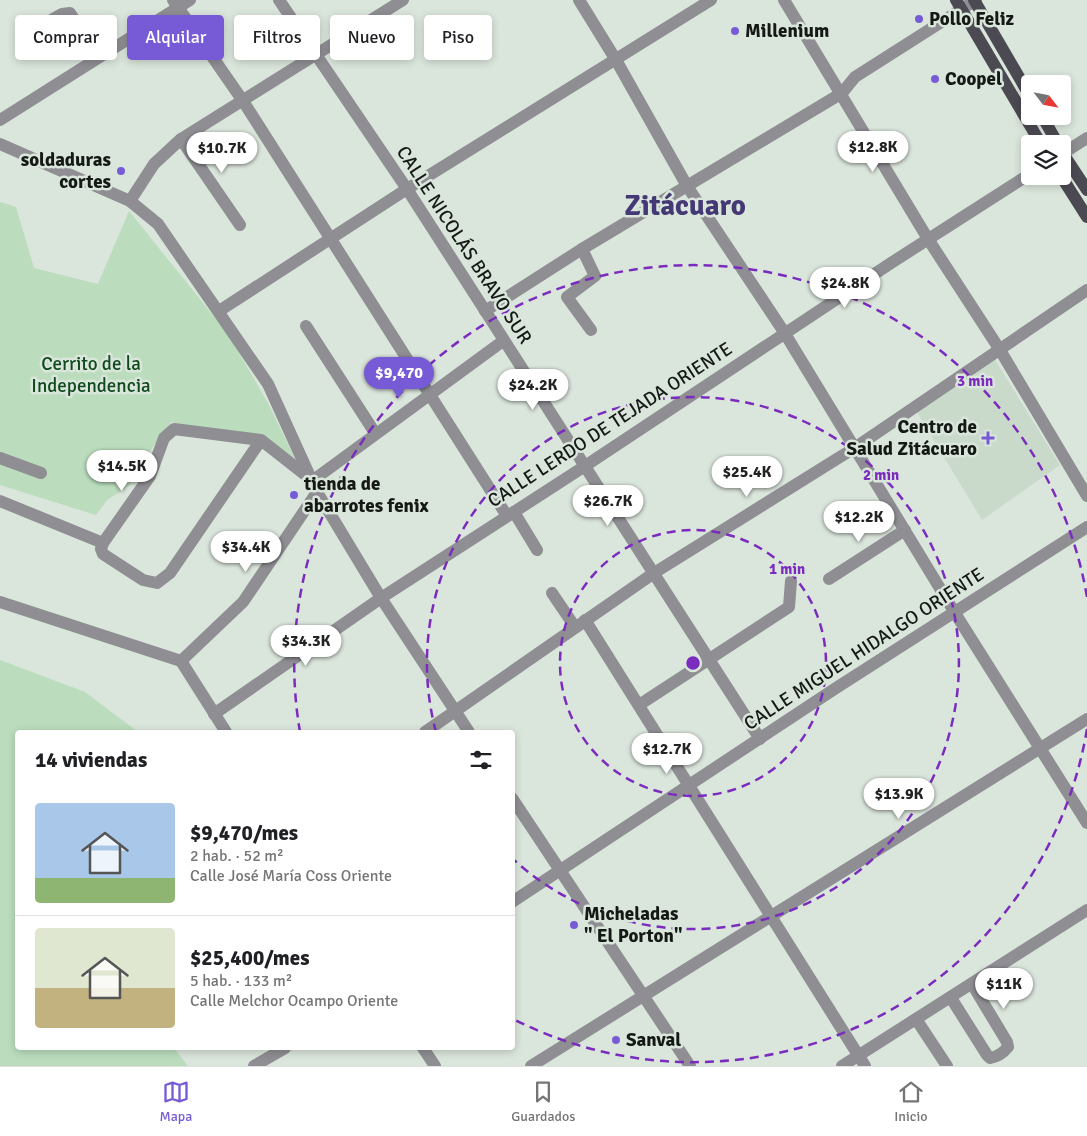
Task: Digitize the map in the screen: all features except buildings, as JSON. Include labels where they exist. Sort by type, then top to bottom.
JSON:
[{"type":"main road","points":[[975,0],[1021,80]]},
{"type":"main road","points":[[959,5],[1036,135]]},
{"type":"main road","points":[[1071,165],[1087,190]]},
{"type":"main road","points":[[1067,185],[1087,217]]},
{"type":"street","points":[[117,43],[176,4],[190,0]]},
{"type":"street","name":"CALLE NICOLÁS BRAVO SUR","points":[[279,0],[289,15]]},
{"type":"street","points":[[320,52],[403,0]]},
{"type":"street","points":[[579,0],[616,60],[687,186],[784,332],[856,447],[955,613],[1087,823]]},
{"type":"street","points":[[219,311],[407,189],[711,0]]},
{"type":"street","points":[[784,0],[842,93],[928,239],[1000,350],[1087,496]]},
{"type":"street","points":[[485,311],[582,249],[842,93],[855,77],[959,5],[975,0]]},
{"type":"street","points":[[176,4],[243,101],[430,394],[537,550]]},
{"type":"street","points":[[0,120],[92,60]]},
{"type":"street","points":[[130,201],[154,164],[181,140],[308,60]]},
{"type":"street","name":"CALLE NICOLÁS BRAVO SUR","points":[[319,60],[407,189],[760,739]]},
{"type":"street","points":[[1071,146],[1087,138]]},
{"type":"street","points":[[181,140],[240,225]]},
{"type":"street","points":[[0,144],[130,201],[158,224],[268,384],[315,486],[382,598],[468,730]]},
{"type":"street","name":"CALLE LERDO DE TEJADA ORIENTE","points":[[214,714],[382,598],[585,466],[784,332],[1021,180]]},
{"type":"street","points":[[582,249],[595,276],[567,297],[592,330]]},
{"type":"street","points":[[428,730],[654,573],[856,447],[931,394],[1000,350],[1087,290]]},
{"type":"street","points":[[306,326],[375,433]]},
{"type":"street","points":[[181,661],[243,602],[315,486],[375,433],[503,341]]},
{"type":"street","points":[[103,548],[150,476],[168,432],[174,429],[261,440],[315,486]]},
{"type":"street","points":[[0,501],[103,548],[143,580],[157,583],[170,573],[261,440]]},
{"type":"street","points":[[0,458],[41,473]]},
{"type":"street","name":"CALLE MIGUEL HIDALGO ORIENTE","points":[[515,900],[1087,527]]},
{"type":"street","points":[[829,579],[905,530]]},
{"type":"street","points":[[639,706],[789,607],[791,581]]},
{"type":"street","points":[[552,593],[580,624],[639,706],[862,1061]]},
{"type":"street","points":[[0,602],[181,661],[225,730]]},
{"type":"street","points":[[531,1066],[1087,719]]},
{"type":"street","points":[[515,802],[690,1066]]},
{"type":"street","points":[[842,1066],[862,1061],[916,1019],[1087,910]]},
{"type":"street","points":[[950,998],[986,1055],[990,1058],[1004,1052],[1008,1047],[1007,1042],[972,984]]},
{"type":"street","points":[[916,1019],[947,1066]]},
{"type":"street","points":[[254,1066],[282,1050]]},
{"type":"street","points":[[424,1050],[435,1066]]},
{"type":"shaded area","name":"Centro de Salud Zitácuaro","points":[[994,358],[1060,465],[982,520],[916,411]]},
{"type":"green space","name":"Cerrito de la Independencia","points":[[0,202],[16,207],[34,268],[98,284],[129,211],[228,334],[268,403],[295,459],[263,436],[261,440],[171,422],[148,454],[130,485],[107,500],[96,515],[0,485]]},
{"type":"green space","points":[[0,660],[85,692],[135,730],[15,730],[15,1050],[176,1050],[188,1066],[0,1066]]},
{"type":"place","name":"Pollo Feliz","points":[[919,19]]},
{"type":"place","name":"Millenium","points":[[735,31]]},
{"type":"place","name":"Coopel","points":[[935,79]]},
{"type":"place","name":"soldaduras cortes","points":[[121,171]]},
{"type":"place","name":"Centro de Salud Zitácuaro","points":[[988,438]]},
{"type":"place","name":"tienda de abarrotes fenix","points":[[294,495]]},
{"type":"place","name":"Micheladas \" El Porton\"","points":[[574,925]]},
{"type":"place","name":"Sanval","points":[[616,1040]]},
{"type":"district","name":"Zitácuaro","points":[[685,205]]}]
